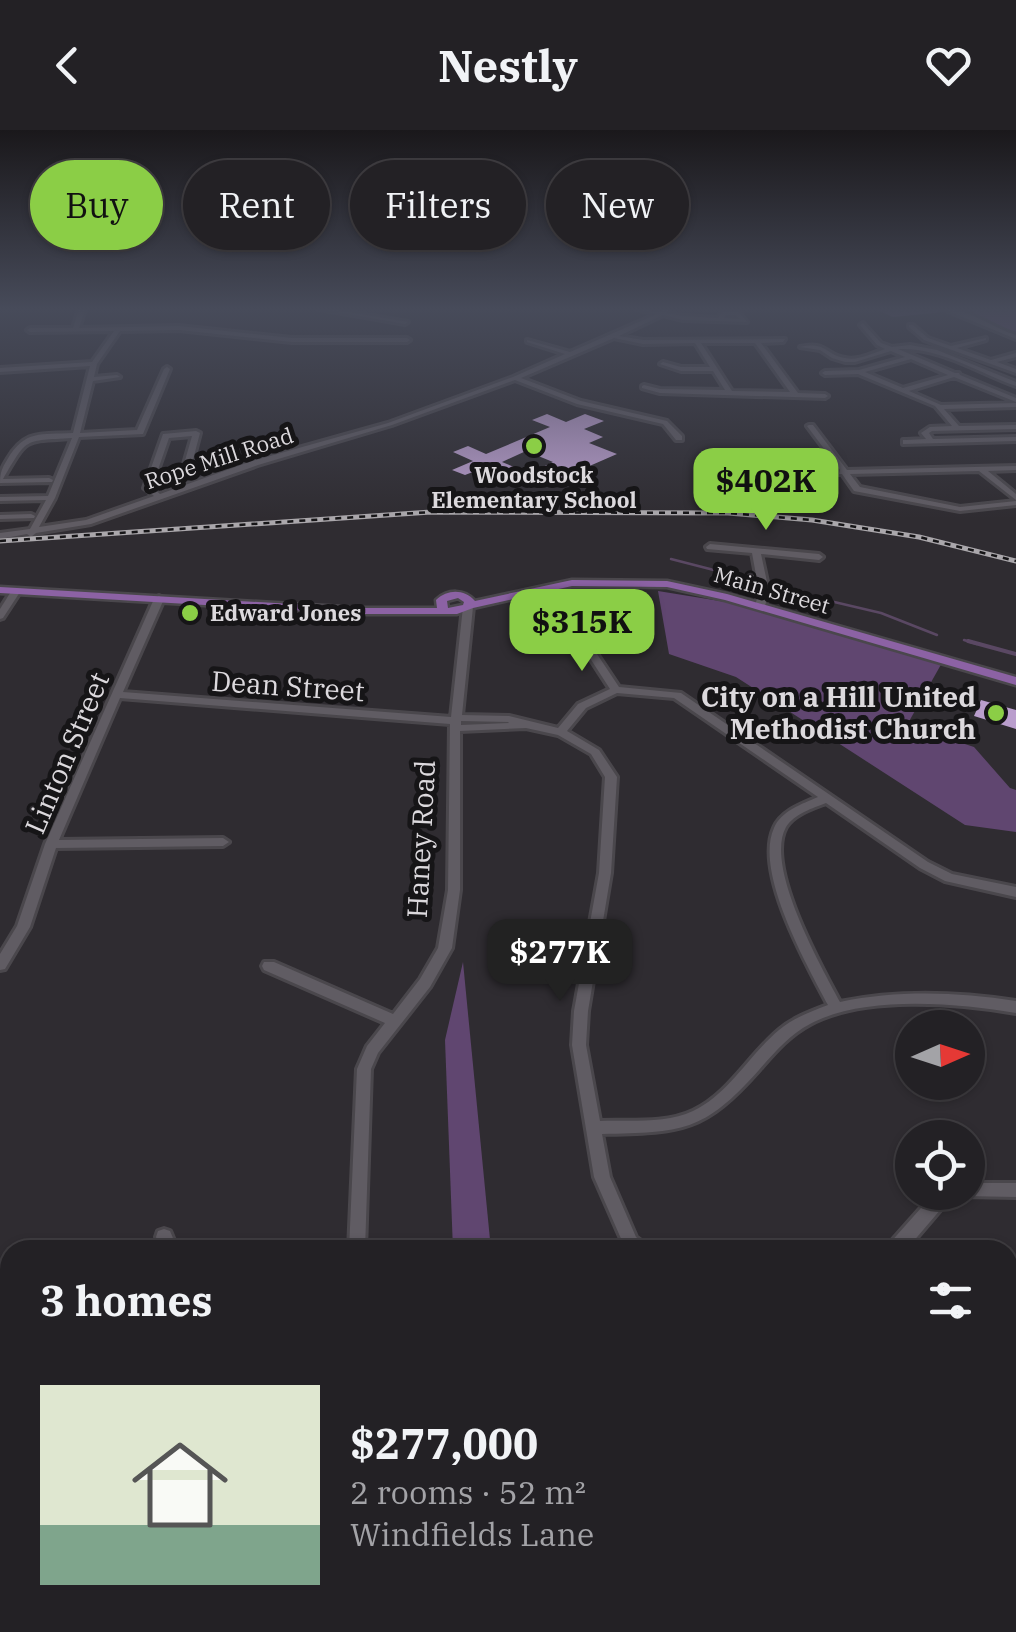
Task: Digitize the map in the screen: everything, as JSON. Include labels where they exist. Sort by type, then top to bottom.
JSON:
[{"type":"main road","name":"Main Street","points":[[0,590],[392,611],[467,603],[572,583],[634,581],[695,589],[760,606],[1016,681]]},
{"type":"street","points":[[30,534],[51,498],[76,436],[91,379]]},
{"type":"street","points":[[49,480],[0,480],[18,447],[30,438],[140,432],[163,379]]},
{"type":"street","name":"Rope Mill Road","points":[[0,536],[88,522],[190,484],[390,424],[512,379]]},
{"type":"street","points":[[518,379],[579,402],[665,422],[679,438]]},
{"type":"street","points":[[722,379],[731,394]]},
{"type":"street","points":[[784,379],[794,394]]},
{"type":"street","points":[[875,379],[939,407],[958,428]]},
{"type":"street","points":[[902,391],[941,379]]},
{"type":"street","points":[[968,379],[1016,402]]},
{"type":"street","points":[[644,387],[826,396]]},
{"type":"street","points":[[939,407],[1016,402]]},
{"type":"street","points":[[811,426],[842,472],[858,488],[952,508],[1016,501]]},
{"type":"street","points":[[931,442],[927,430],[1016,426]]},
{"type":"street","points":[[158,495],[148,488],[166,436],[196,433],[183,476],[190,484]]},
{"type":"street","points":[[906,442],[1016,440]]},
{"type":"street","points":[[842,472],[1016,468]]},
{"type":"street","points":[[981,469],[1016,501]]},
{"type":"street","points":[[186,471],[201,481]]},
{"type":"street","points":[[0,498],[51,498]]},
{"type":"street","points":[[0,516],[31,516]]},
{"type":"street","points":[[710,547],[818,557]]},
{"type":"street","points":[[756,551],[764,591],[760,606]]},
{"type":"street","points":[[0,616],[16,592]]},
{"type":"street","name":"Linton Street","points":[[0,965],[23,927],[51,844],[160,598]]},
{"type":"street","name":"Haney Road","points":[[358,1240],[364,1069],[445,948],[454,890],[456,722],[467,603]]},
{"type":"street","name":"Haney Road","points":[[445,606],[457,619],[463,646]]},
{"type":"street","points":[[580,635],[616,690]]},
{"type":"street","points":[[629,1240],[602,1177],[579,1046],[581,1011],[604,874],[611,778],[595,752],[561,732],[582,706],[616,690],[659,690],[688,700],[824,799],[949,878],[1016,892]]},
{"type":"street","name":"Dean Street","points":[[116,696],[526,724],[561,732]]},
{"type":"street","points":[[824,799],[796,811],[780,826],[775,844],[794,921],[836,1008]]},
{"type":"street","points":[[51,844],[223,842]]},
{"type":"street","points":[[269,966],[394,1020]]},
{"type":"street","points":[[593,1128],[677,1123],[702,1114],[788,1030],[836,1008],[938,998],[1016,1007]]},
{"type":"street","points":[[985,1189],[1016,1190]]},
{"type":"street","points":[[904,1240],[930,1210]]},
{"type":"shaded area","points":[[658,591],[757,607],[943,661],[907,725],[974,747],[1016,790],[1016,832],[965,825],[736,677],[669,654]]},
{"type":"shaded area","points":[[463,962],[490,1240],[453,1240],[445,1040]]},
{"type":"building","name":"Woodstock Elementary School","points":[[547,414],[566,422],[585,414],[604,421],[584,429],[603,437],[589,443],[617,454],[562,478],[539,469],[553,462],[526,451],[502,462],[521,470],[507,476],[486,467],[465,475],[452,470],[473,461],[453,452],[468,446],[486,454],[550,427],[532,420]]},
{"type":"building","name":"City on a Hill United Methodist Church","points":[[981,700],[1016,710],[1016,729],[974,716]]},
{"type":"waterway","points":[[671,559],[745,578],[757,589]]},
{"type":"waterway","points":[[770,592],[779,589],[881,613],[937,635]]},
{"type":"waterway","points":[[964,640],[977,644]]},
{"type":"waterway","points":[[968,641],[1016,654]]},
{"type":"railway","points":[[0,541],[431,512],[728,513],[812,520],[919,537],[1016,561]]},
{"type":"place","name":"Woodstock Elementary School","points":[[534,446]]},
{"type":"place","name":"Edward Jones","points":[[190,613]]},
{"type":"place","name":"City on a Hill United Methodist Church","points":[[996,713]]}]
